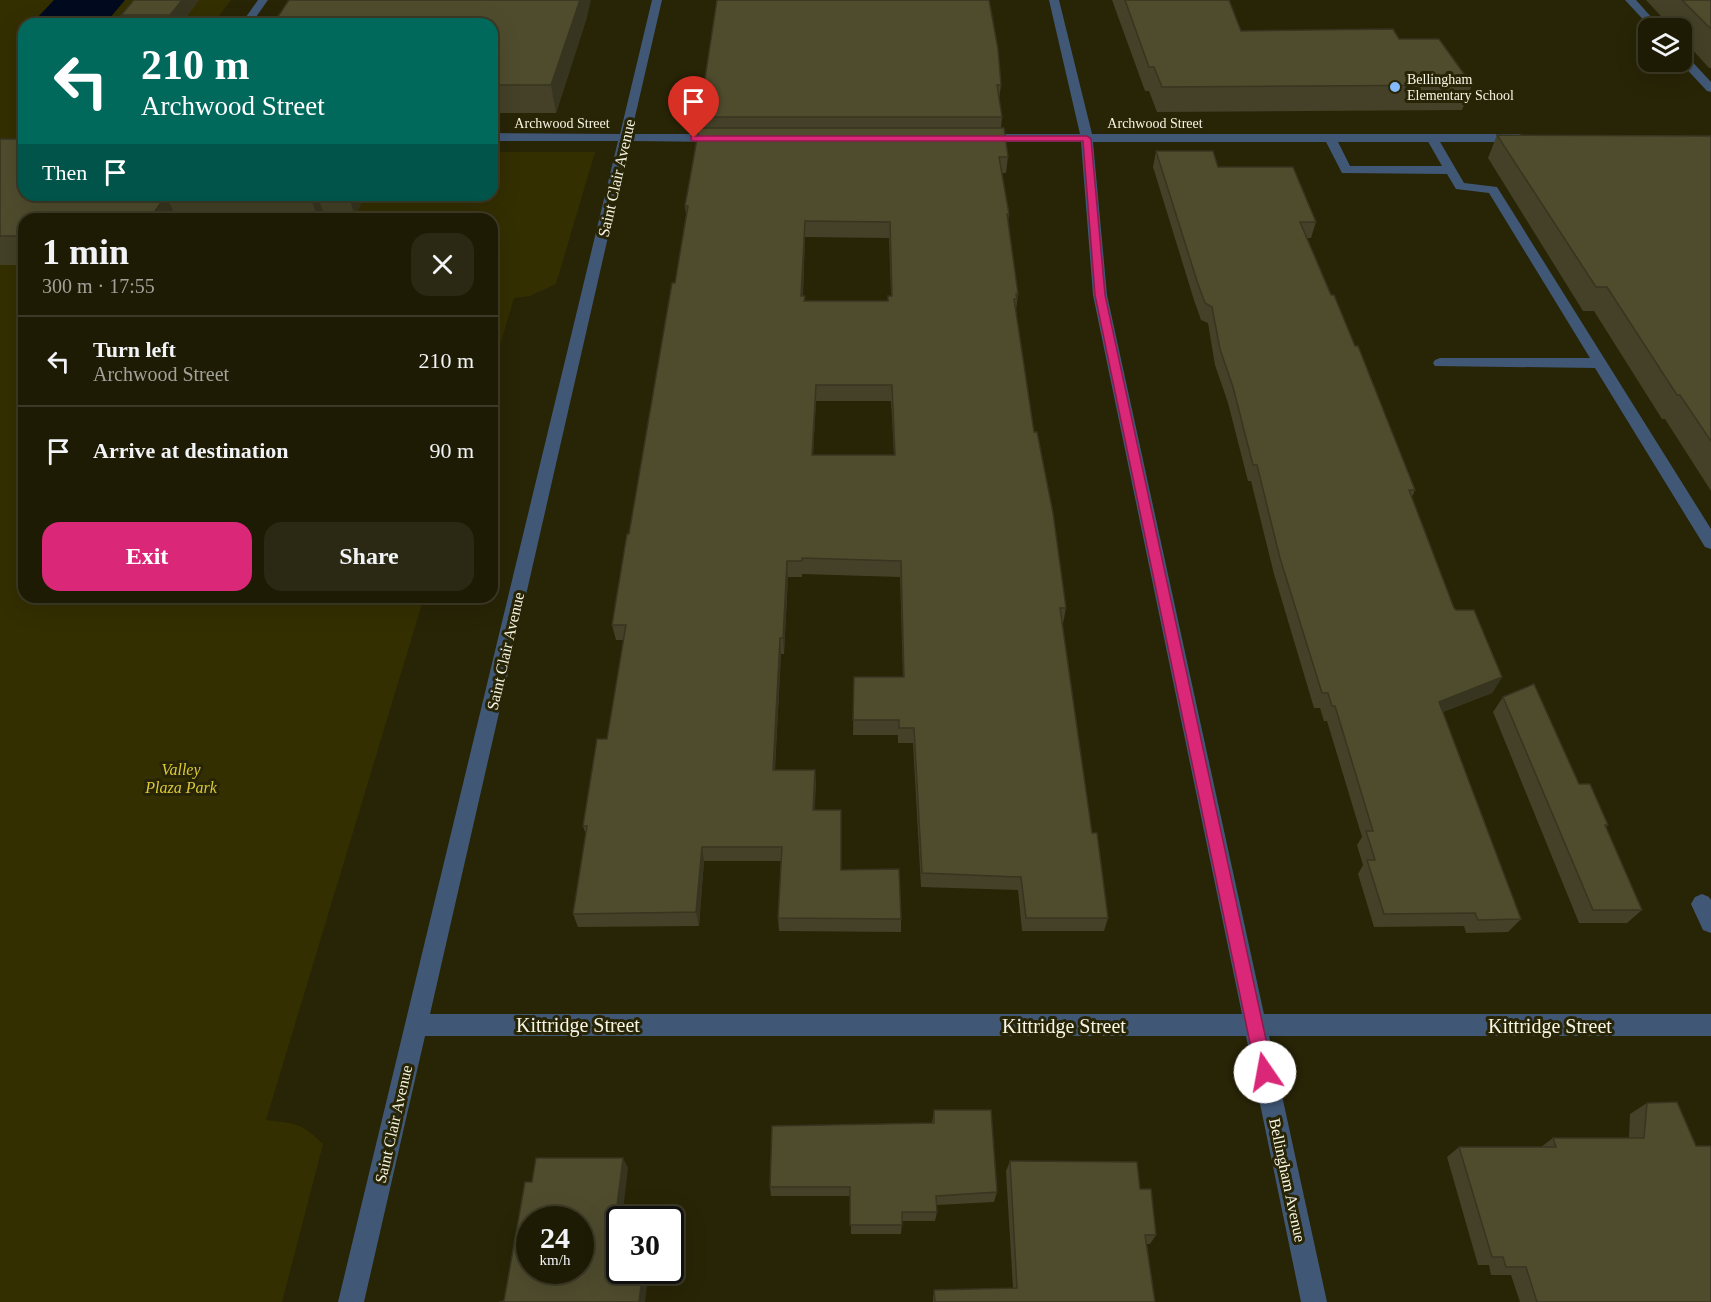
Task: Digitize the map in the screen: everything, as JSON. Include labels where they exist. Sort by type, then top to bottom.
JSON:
[{"type":"street","points":[[250,18],[263,0]]},
{"type":"street","name":"Saint Clair Avenue","points":[[351,1302],[657,0]]},
{"type":"street","name":"Bellingham Avenue","points":[[1054,0],[1087,139],[1100,295],[1314,1302]]},
{"type":"street","points":[[1630,0],[1647,18]]},
{"type":"street","points":[[1692,68],[1711,89]]},
{"type":"street","name":"Archwood Street","points":[[498,137],[732,138]]},
{"type":"street","name":"Archwood Street","points":[[969,138],[1538,138]]},
{"type":"street","points":[[1330,138],[1346,170],[1450,170]]},
{"type":"street","points":[[1432,138],[1460,186],[1493,190],[1711,543]]},
{"type":"street","points":[[1440,363],[1600,363]]},
{"type":"street","name":"Kittridge Street","points":[[417,1025],[1711,1025]]},
{"type":"green space","name":"Valley Plaza Park","points":[[0,0],[231,0],[218,18],[18,18],[18,201],[498,201],[498,152],[595,152],[556,284],[530,296],[514,298],[498,352],[498,213],[18,213],[18,603],[422,603],[266,1120],[302,1127],[323,1144],[282,1302],[0,1302]]},
{"type":"water","points":[[54,0],[125,0],[110,18],[37,18]]},
{"type":"building","points":[[134,0],[182,0],[170,15],[121,15]]},
{"type":"building","points":[[289,0],[580,0],[551,85],[498,85],[498,18],[277,18]]},
{"type":"building","points":[[717,0],[989,0],[998,49],[1001,85],[997,85],[1002,117],[701,117]]},
{"type":"building","points":[[1125,0],[1229,0],[1241,31],[1393,29],[1399,39],[1439,39],[1472,85],[1162,87],[1154,67],[1149,67]]},
{"type":"building","points":[[1682,0],[1711,0],[1711,29]]},
{"type":"building","points":[[699,128],[1004,128],[1008,157],[999,157],[1009,214],[1007,214],[1018,294],[1016,294],[1017,299],[1014,299],[1034,432],[1037,432],[1053,513],[1066,608],[1060,608],[1092,833],[1097,833],[1108,918],[1026,918],[1021,877],[922,873],[914,728],[899,728],[899,720],[853,720],[854,677],[904,677],[901,561],[802,558],[802,561],[787,561],[783,638],[780,638],[773,770],[815,770],[813,810],[841,810],[841,870],[899,869],[901,919],[778,918],[782,847],[702,847],[696,912],[573,914],[587,826],[583,826],[597,739],[607,739],[626,625],[612,625],[672,283],[675,283],[688,206],[685,206]],"holes":[[[805,221],[890,222],[892,296],[888,296],[888,301],[804,301],[805,296],[801,296]],[[816,385],[892,385],[895,455],[812,455]]]},
{"type":"building","points":[[1497,135],[1711,136],[1711,441],[1680,395],[1677,395],[1607,287],[1596,287]]},
{"type":"building","points":[[0,139],[18,139],[18,201],[162,201],[154,213],[18,213],[18,236],[0,236]]},
{"type":"building","points":[[1156,151],[1213,151],[1218,167],[1293,167],[1316,222],[1300,222],[1331,295],[1334,295],[1355,346],[1358,346],[1415,490],[1409,490],[1454,608],[1474,610],[1502,677],[1439,702],[1521,919],[1478,920],[1475,913],[1384,914],[1367,860],[1375,860],[1366,831],[1373,831],[1335,706],[1332,706],[1328,693],[1322,693],[1280,558],[1257,465],[1253,465],[1233,387],[1220,349],[1212,307],[1205,303],[1198,284]]},
{"type":"building","points":[[1534,684],[1579,784],[1590,784],[1642,910],[1593,910],[1503,697]]},
{"type":"building","points":[[1677,1102],[1696,1146],[1711,1146],[1711,1302],[1537,1302],[1526,1267],[1506,1267],[1503,1257],[1492,1257],[1459,1147],[1556,1147],[1553,1138],[1644,1138],[1647,1103]]},
{"type":"building","points":[[934,1110],[991,1110],[997,1192],[936,1196],[937,1212],[902,1212],[902,1225],[850,1225],[850,1187],[770,1187],[772,1126],[934,1123]]},
{"type":"building","points":[[536,1158],[623,1158],[617,1206],[606,1206],[606,1284],[641,1284],[639,1302],[499,1302],[504,1301],[516,1233],[516,1284],[594,1284],[594,1206],[521,1206],[525,1182],[532,1182]]},
{"type":"building","points":[[1010,1161],[1137,1162],[1140,1189],[1151,1189],[1156,1235],[1145,1235],[1155,1302],[935,1302],[934,1290],[1017,1288]]},
{"type":"place","name":"Bellingham Elementary School","points":[[1395,87]]},
{"type":"route","points":[[694,138],[1087,139],[1100,295],[1265,1072]]}]
